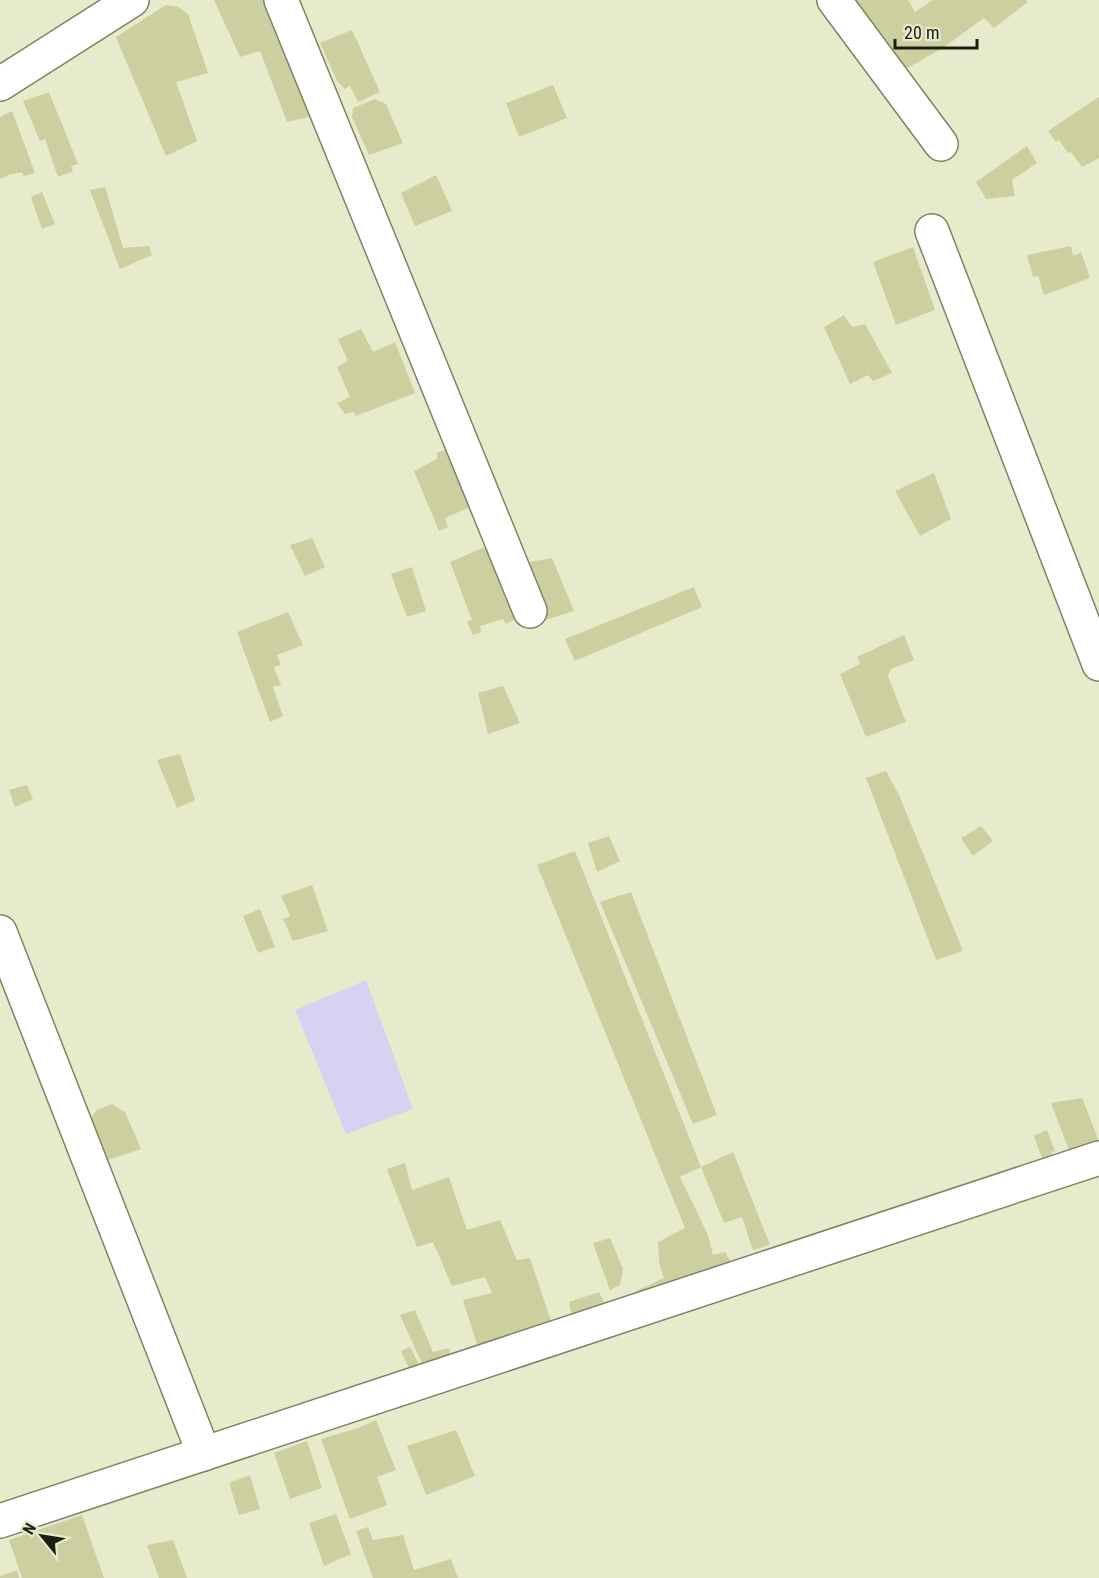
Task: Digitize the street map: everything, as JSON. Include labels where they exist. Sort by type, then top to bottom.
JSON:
[{"type":"street","points":[[0,84],[132,0]]},
{"type":"street","points":[[281,0],[530,612]]},
{"type":"street","points":[[834,0],[941,144]]},
{"type":"street","points":[[932,231],[1099,664]]},
{"type":"street","points":[[0,932],[204,1454]]},
{"type":"street","points":[[0,1521],[1099,1158]]},
{"type":"shaded area","points":[[366,980],[413,1109],[346,1134],[295,1010]]},
{"type":"building","points":[[214,0],[272,0],[317,115],[287,122],[260,51],[240,57]]},
{"type":"building","points":[[841,0],[908,0],[915,12],[933,0],[1026,0],[1028,2],[994,28],[984,18],[943,48],[895,75]]},
{"type":"building","points":[[166,5],[178,7],[188,14],[208,73],[176,82],[197,141],[166,156],[116,37]]},
{"type":"building","points":[[352,30],[380,92],[358,102],[350,86],[345,89],[337,81],[320,43]]},
{"type":"building","points":[[553,85],[567,118],[519,137],[506,103]]},
{"type":"building","points":[[49,92],[78,164],[71,166],[73,171],[58,177],[45,139],[40,141],[23,101]]},
{"type":"building","points":[[1099,97],[1099,158],[1082,167],[1071,152],[1068,153],[1059,140],[1056,142],[1048,131]]},
{"type":"building","points":[[375,99],[386,104],[403,143],[369,155],[352,117],[353,108]]},
{"type":"building","points":[[12,111],[35,173],[24,176],[22,172],[0,179],[0,117]]},
{"type":"building","points":[[1027,146],[1037,163],[1012,180],[1015,196],[986,199],[976,182]]},
{"type":"building","points":[[436,175],[452,211],[415,226],[401,193]]},
{"type":"building","points":[[105,187],[123,248],[149,246],[152,255],[120,269],[90,190]]},
{"type":"building","points":[[42,192],[55,224],[42,229],[31,197]]},
{"type":"building","points":[[1071,246],[1073,256],[1081,252],[1090,278],[1044,295],[1038,276],[1033,277],[1027,255]]},
{"type":"building","points":[[913,247],[935,310],[896,325],[873,262]]},
{"type":"building","points":[[844,315],[852,327],[865,324],[892,373],[873,381],[868,375],[850,384],[824,327]]},
{"type":"building","points":[[361,329],[373,352],[395,342],[415,393],[356,416],[354,412],[345,414],[337,403],[350,397],[337,367],[348,361],[338,339]]},
{"type":"building","points":[[451,448],[475,505],[445,518],[448,527],[439,531],[414,471],[437,459],[437,453]]},
{"type":"building","points":[[934,473],[951,519],[920,536],[895,491]]},
{"type":"building","points":[[312,538],[325,567],[305,576],[290,545]]},
{"type":"building","points":[[490,545],[519,617],[506,624],[503,619],[480,626],[481,632],[473,635],[467,622],[472,620],[450,562]]},
{"type":"building","points":[[552,558],[574,611],[542,621],[525,566],[530,562]]},
{"type":"building","points":[[412,567],[426,611],[407,617],[391,574]]},
{"type":"building","points":[[694,587],[702,607],[575,661],[565,639]]},
{"type":"building","points":[[288,612],[303,645],[277,655],[281,665],[274,667],[281,685],[273,687],[283,716],[270,722],[237,632]]},
{"type":"building","points":[[904,635],[914,660],[891,669],[888,676],[906,722],[866,737],[840,674],[860,664],[857,657]]},
{"type":"building","points":[[503,686],[520,723],[488,734],[478,693]]},
{"type":"building","points":[[180,754],[195,800],[177,808],[157,760]]},
{"type":"building","points":[[886,771],[899,795],[963,951],[936,960],[866,778]]},
{"type":"building","points":[[27,785],[33,799],[15,807],[9,790]]},
{"type":"building","points":[[981,826],[993,841],[973,856],[961,838]]},
{"type":"building","points":[[609,836],[620,861],[597,872],[588,843]]},
{"type":"building","points":[[575,851],[701,1167],[680,1177],[708,1235],[713,1255],[725,1252],[735,1269],[640,1301],[636,1291],[664,1278],[659,1262],[658,1242],[685,1228],[537,865]]},
{"type":"building","points":[[312,885],[328,931],[293,941],[283,919],[290,916],[281,896]]},
{"type":"building","points":[[631,892],[717,1115],[693,1124],[600,902]]},
{"type":"building","points":[[260,909],[275,947],[258,953],[243,916]]},
{"type":"building","points":[[1082,1098],[1099,1141],[1099,1147],[1071,1156],[1051,1103]]},
{"type":"building","points":[[112,1104],[125,1112],[141,1149],[105,1161],[90,1120],[97,1110]]},
{"type":"building","points":[[1047,1130],[1055,1151],[1051,1152],[1056,1162],[1045,1167],[1034,1136]]},
{"type":"building","points":[[733,1152],[770,1245],[753,1250],[742,1217],[724,1223],[701,1167]]},
{"type":"building","points":[[405,1163],[412,1190],[449,1177],[467,1230],[500,1220],[517,1260],[530,1258],[554,1330],[480,1354],[463,1300],[492,1293],[485,1277],[452,1286],[433,1242],[417,1247],[387,1169]]},
{"type":"building","points":[[610,1238],[623,1269],[620,1285],[610,1290],[593,1243]]},
{"type":"building","points":[[599,1292],[609,1312],[574,1324],[569,1302]]},
{"type":"building","points":[[415,1310],[433,1352],[449,1348],[451,1361],[425,1370],[400,1315]]},
{"type":"building","points":[[410,1347],[422,1370],[411,1373],[401,1351]]},
{"type":"building","points":[[376,1420],[396,1470],[377,1477],[387,1505],[350,1519],[321,1439]]},
{"type":"building","points":[[456,1430],[475,1476],[426,1495],[407,1446]]},
{"type":"building","points":[[307,1441],[322,1488],[290,1499],[274,1453]]},
{"type":"building","points":[[250,1475],[260,1509],[239,1515],[229,1483]]},
{"type":"building","points":[[336,1514],[351,1554],[324,1566],[309,1523]]},
{"type":"building","points":[[82,1515],[104,1578],[22,1578],[9,1540]]},
{"type":"building","points":[[368,1527],[373,1540],[403,1535],[414,1570],[451,1559],[458,1578],[373,1578],[356,1531]]},
{"type":"building","points":[[173,1540],[187,1578],[159,1578],[147,1545]]},
{"type":"building","points":[[17,1570],[19,1578],[0,1578],[0,1576]]}]
